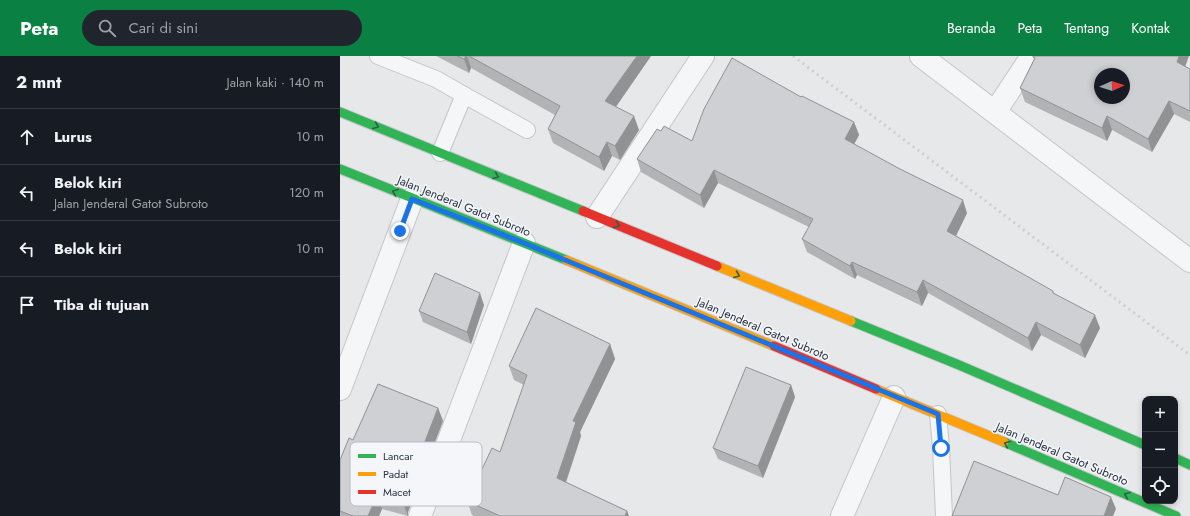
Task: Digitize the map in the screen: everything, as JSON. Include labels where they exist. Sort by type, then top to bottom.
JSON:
[{"type":"main road","points":[[340,112],[951,362],[1142,444]]},
{"type":"main road","name":"Jalan Jenderal Gatot Subroto","points":[[340,169],[524,243],[938,414],[1176,516]]},
{"type":"main road","points":[[1178,459],[1190,465]]},
{"type":"street","points":[[597,217],[703,56]]},
{"type":"street","points":[[921,56],[1190,261]]},
{"type":"street","points":[[995,112],[1032,56]]},
{"type":"street","points":[[340,389],[412,199]]},
{"type":"street","points":[[448,442],[524,243]]},
{"type":"street","points":[[842,516],[894,396]]},
{"type":"street","points":[[420,516],[424,506]]},
{"type":"lane","points":[[378,56],[436,79],[527,130]]},
{"type":"lane","points":[[440,153],[464,95]]},
{"type":"lane","points":[[938,414],[944,516]]},
{"type":"building","points":[[457,56],[466,56],[464,59]]},
{"type":"building","points":[[469,56],[637,56],[605,101],[634,116],[615,146],[607,142],[599,157],[548,129],[560,106]]},
{"type":"building","points":[[1033,56],[1179,56],[1177,62],[1190,69],[1190,111],[1169,101],[1148,139],[1107,116],[1102,128],[1020,88],[1035,58]]},
{"type":"building","points":[[732,58],[801,97],[802,96],[854,122],[845,139],[900,169],[963,200],[947,231],[1053,291],[1053,293],[1095,315],[1080,345],[1036,322],[1028,338],[923,280],[917,292],[852,262],[850,266],[802,239],[813,219],[714,170],[700,195],[637,159],[657,129],[661,131],[664,126],[692,141],[704,109]]},
{"type":"building","points":[[435,273],[480,293],[467,332],[419,311]]},
{"type":"building","points":[[536,308],[610,344],[573,421],[576,422],[557,478],[627,511],[625,516],[500,516],[478,506],[482,506],[482,469],[492,448],[500,452],[527,375],[509,366]]},
{"type":"building","points":[[746,367],[791,385],[758,466],[713,448]]},
{"type":"building","points":[[378,384],[438,408],[425,442],[350,442],[350,506],[372,506],[368,516],[353,516],[340,511],[340,460],[349,438],[353,440]]},
{"type":"building","points":[[974,461],[1058,495],[1065,477],[1111,497],[1104,516],[952,516]]},
{"type":"railway","points":[[793,56],[1190,355]]},
{"type":"traffic: fast","points":[[340,112],[583,211]]},
{"type":"traffic: fast","points":[[340,169],[566,260]]},
{"type":"traffic: fast","points":[[851,321],[959,365],[1142,444]]},
{"type":"traffic: fast","points":[[1004,442],[1176,516]]},
{"type":"traffic: fast","points":[[1178,459],[1190,465]]},
{"type":"traffic: slow","points":[[566,260],[774,346]]},
{"type":"traffic: slow","points":[[717,266],[851,321]]},
{"type":"traffic: slow","points":[[876,389],[1004,442]]},
{"type":"traffic: jam","points":[[583,211],[717,266]]},
{"type":"traffic: jam","points":[[774,346],[876,389]]},
{"type":"route","points":[[400,231],[412,199],[524,243],[938,414],[941,448]]}]
